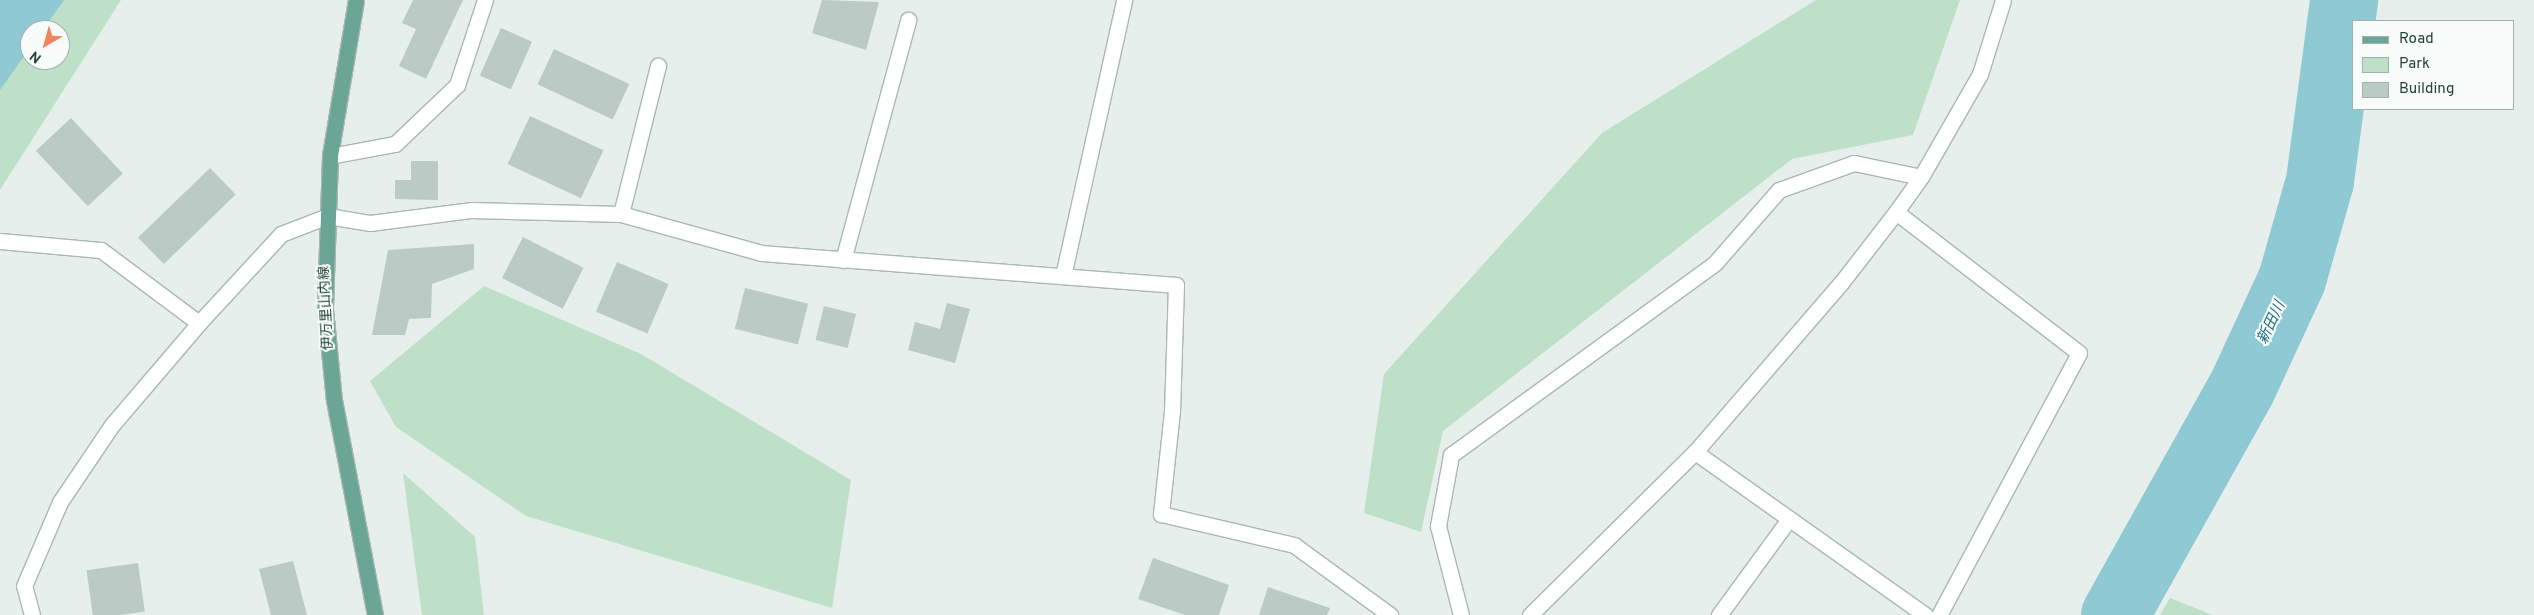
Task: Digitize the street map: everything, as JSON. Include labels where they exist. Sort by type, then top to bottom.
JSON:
[{"type":"main road","name":"伊万里山内線","points":[[356,0],[330,156],[324,309],[334,400],[375,615]]},
{"type":"street","points":[[330,156],[395,144],[457,85],[485,0]]},
{"type":"street","points":[[1063,276],[1124,0]]},
{"type":"street","points":[[1530,615],[1695,452],[1841,283],[1896,212],[1921,177],[1980,74],[2004,0]]},
{"type":"street","points":[[843,260],[908,20]]},
{"type":"street","points":[[621,214],[658,66]]},
{"type":"street","points":[[1461,615],[1438,526],[1451,455],[1715,263],[1779,190],[1854,163],[1921,177]]},
{"type":"street","points":[[32,615],[24,586],[60,502],[112,425],[199,323],[281,234],[328,216],[370,223],[472,210],[621,214],[762,253],[1176,285],[1172,411],[1161,514],[1294,545],[1390,615]]},
{"type":"street","points":[[1896,212],[2079,353],[1939,615]]},
{"type":"street","points":[[0,241],[101,250],[199,323]]},
{"type":"street","points":[[1695,452],[1925,615]]},
{"type":"street","points":[[1718,615],[1789,519]]},
{"type":"green space","points":[[0,0],[121,0],[0,190]]},
{"type":"green space","points":[[1816,0],[1960,0],[1913,135],[1792,159],[1443,431],[1421,532],[1364,513],[1384,374],[1602,133]]},
{"type":"green space","points":[[484,286],[641,354],[851,480],[832,608],[526,516],[396,427],[370,381]]},
{"type":"green space","points":[[403,473],[475,537],[484,615],[422,615]]},
{"type":"green space","points":[[2170,598],[2213,615],[2160,615]]},
{"type":"water","points":[[0,0],[64,0],[50,20],[20,20],[20,62],[0,90]]},
{"type":"building","points":[[413,0],[463,0],[426,79],[399,66],[416,29],[402,23]]},
{"type":"building","points":[[822,0],[879,2],[866,50],[812,33]]},
{"type":"building","points":[[501,28],[532,42],[511,89],[480,76]]},
{"type":"building","points":[[554,49],[629,84],[613,119],[538,84]]},
{"type":"building","points":[[530,116],[603,150],[581,198],[508,164]]},
{"type":"building","points":[[71,118],[123,174],[88,206],[36,151]]},
{"type":"building","points":[[411,161],[438,161],[438,200],[395,199],[395,180],[411,180]]},
{"type":"building","points":[[210,168],[236,195],[164,264],[138,237]]},
{"type":"building","points":[[523,237],[584,268],[563,309],[502,278]]},
{"type":"building","points":[[474,244],[474,269],[432,284],[431,318],[409,319],[405,335],[372,335],[388,250]]},
{"type":"building","points":[[617,262],[669,284],[647,334],[596,312]]},
{"type":"building","points":[[745,288],[808,304],[798,344],[735,329]]},
{"type":"building","points":[[947,303],[970,309],[955,363],[908,350],[915,322],[940,329]]},
{"type":"building","points":[[824,306],[856,314],[848,348],[816,340]]},
{"type":"building","points":[[1153,558],[1229,585],[1219,615],[1185,615],[1138,599]]},
{"type":"building","points":[[293,561],[307,615],[271,615],[259,569]]},
{"type":"building","points":[[138,563],[145,612],[120,615],[93,615],[87,570]]},
{"type":"building","points":[[1268,587],[1330,608],[1327,615],[1259,615]]},
{"type":"waterway","name":"新田川","points":[[2115,615],[2242,388],[2292,280],[2320,181],[2344,0]]}]
